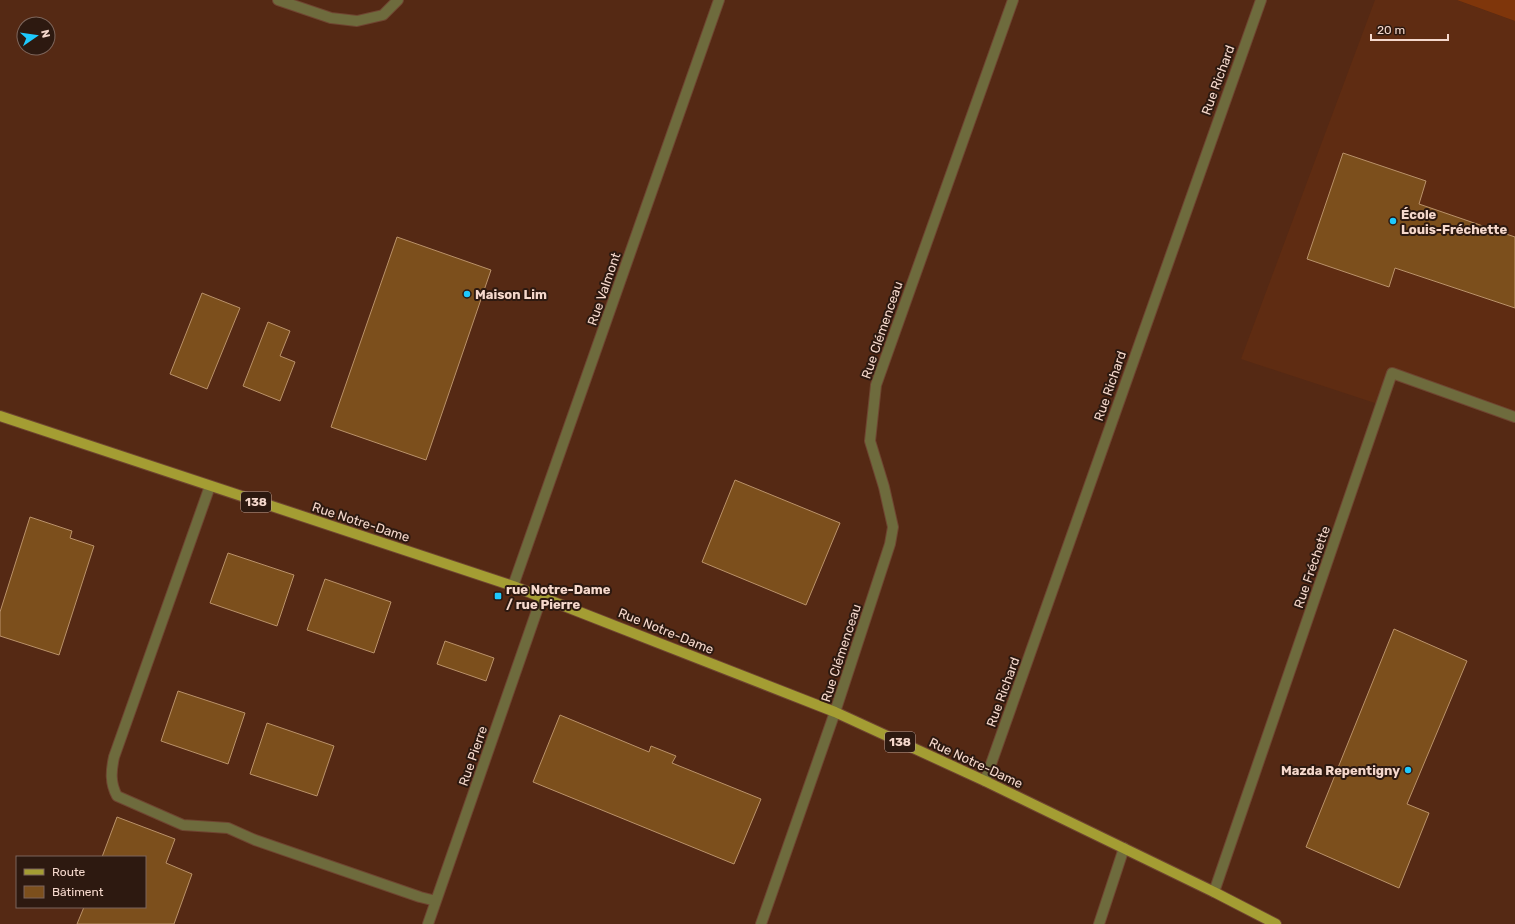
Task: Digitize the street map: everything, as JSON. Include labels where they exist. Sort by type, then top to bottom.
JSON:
[{"type":"main road","name":"Rue Notre-Dame","points":[[0,416],[542,596],[834,712],[985,781],[1214,892],[1276,924]]},
{"type":"street","points":[[278,0],[331,18],[357,21],[383,15],[398,0]]},
{"type":"street","name":"Rue Valmont","points":[[513,586],[719,0]]},
{"type":"street","name":"Rue Clémenceau","points":[[761,924],[834,712],[890,544],[894,527],[870,441],[876,385],[1013,0]]},
{"type":"street","name":"Rue Richard","points":[[985,781],[1049,604],[1182,221],[1261,0]]},
{"type":"street","name":"Rue Fréchette","points":[[1214,892],[1392,373],[1515,417]]},
{"type":"street","points":[[210,486],[114,757],[112,788],[117,796],[182,825],[228,828],[263,843],[420,897],[436,901]]},
{"type":"street","name":"Rue Pierre","points":[[428,924],[542,596]]},
{"type":"street","points":[[1099,924],[1124,848]]},
{"type":"shaded area","points":[[1375,0],[1457,0],[1515,21],[1515,418],[1393,373],[1381,405],[1241,359]]},
{"type":"shaded area","points":[[1457,0],[1515,0],[1515,21]]},
{"type":"building","name":"École Louis-Fréchette","points":[[1343,153],[1426,181],[1419,204],[1515,237],[1515,308],[1395,268],[1389,287],[1307,259]]},
{"type":"building","points":[[397,237],[491,270],[426,460],[331,427]]},
{"type":"building","points":[[202,293],[240,308],[207,389],[170,374]]},
{"type":"building","points":[[268,322],[290,331],[280,356],[295,362],[280,401],[243,386]]},
{"type":"building","points":[[735,480],[840,523],[806,605],[702,562]]},
{"type":"building","points":[[30,517],[72,531],[70,538],[94,546],[59,655],[0,636],[0,612]]},
{"type":"building","points":[[228,553],[294,575],[277,626],[210,603]]},
{"type":"building","points":[[325,579],[391,602],[374,653],[307,630]]},
{"type":"building","points":[[1394,629],[1467,661],[1407,804],[1429,813],[1399,888],[1306,847]]},
{"type":"building","points":[[445,641],[494,658],[486,681],[437,664]]},
{"type":"building","points":[[178,691],[245,713],[228,764],[161,741]]},
{"type":"building","points":[[560,715],[649,752],[651,746],[676,756],[672,763],[761,799],[734,864],[533,782]]},
{"type":"building","points":[[267,723],[334,746],[317,796],[250,774]]},
{"type":"building","points":[[117,817],[175,839],[166,863],[192,874],[174,924],[77,924],[84,908],[146,908],[146,856],[102,856]]},
{"type":"place","name":"École Louis-Fréchette","points":[[1393,221]]},
{"type":"place","name":"Maison Lim","points":[[467,294]]},
{"type":"place","name":"rue Notre-Dame / rue Pierre","points":[[498,596]]},
{"type":"place","name":"Mazda Repentigny","points":[[1408,770]]}]
